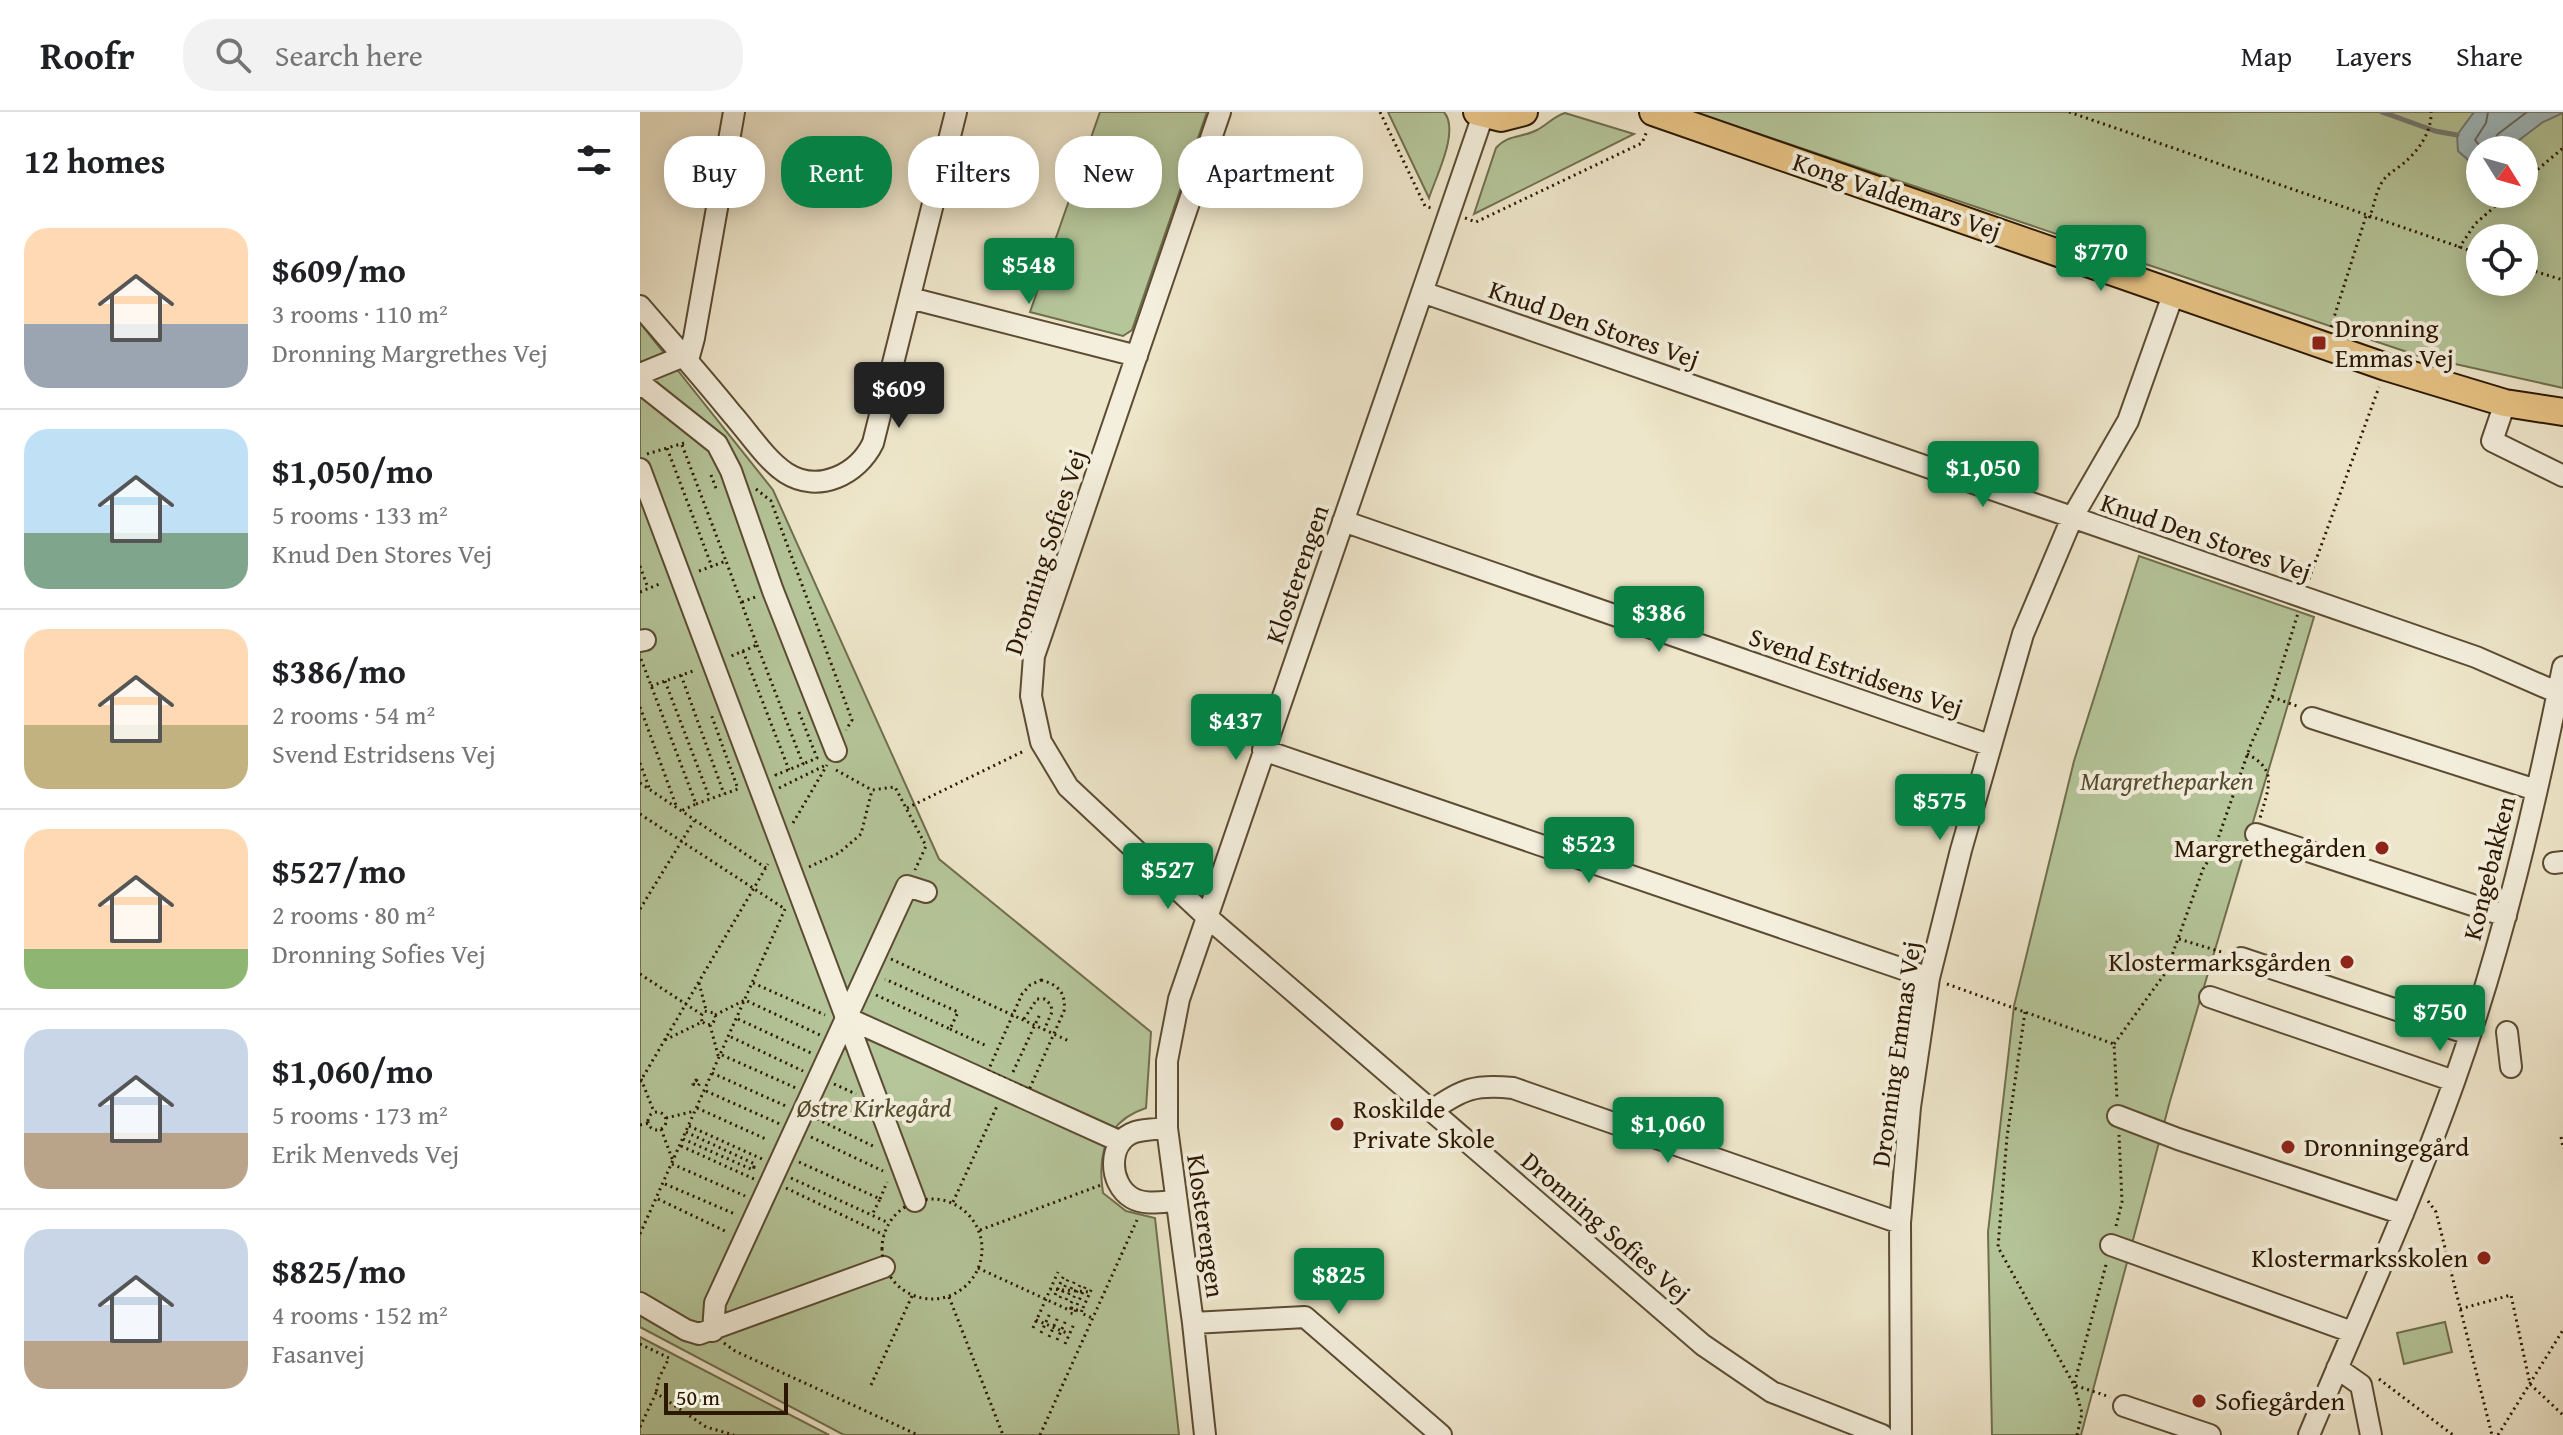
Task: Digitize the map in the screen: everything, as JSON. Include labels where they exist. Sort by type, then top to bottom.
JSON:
[{"type":"main road","points":[[1480,114],[1501,118],[1524,112]]},
{"type":"main road","name":"Kong Valdemars Vej","points":[[1654,112],[2386,367],[2505,403],[2563,412]]},
{"type":"street","points":[[640,374],[686,358],[694,338],[734,112]]},
{"type":"street","points":[[640,306],[763,450],[786,472],[810,481],[837,478],[859,465],[873,443],[956,112]]},
{"type":"street","name":"Dronning Sofies Vej","points":[[1220,112],[1034,656],[1031,696],[1041,742],[1068,787],[1206,916],[1703,1345],[1772,1392],[1882,1435]]},
{"type":"street","name":"Klosterengen","points":[[1205,1435],[1167,1128],[1167,1061],[1179,999],[1450,214],[1480,114]]},
{"type":"street","name":"Knud Den Stores Vej","points":[[1422,292],[2476,657],[2560,694]]},
{"type":"street","name":"Dronning Emmas Vej","points":[[1901,1435],[1900,1223],[1910,1107],[1929,978],[1989,745],[2023,634],[2072,518],[2128,421],[2174,292]]},
{"type":"street","points":[[910,298],[1137,356]]},
{"type":"street","points":[[640,387],[644,386],[717,444],[739,495],[832,758]]},
{"type":"street","points":[[2505,403],[2492,441],[2563,476]]},
{"type":"street","points":[[640,469],[780,844],[792,893],[915,1201]]},
{"type":"street","name":"Svend Estridsens Vej","points":[[1343,521],[1989,745]]},
{"type":"street","name":"Kongebakken","points":[[2309,1435],[2403,1214],[2454,1081],[2506,916],[2560,694],[2563,667]]},
{"type":"street","points":[[2312,718],[2536,790]]},
{"type":"street","points":[[1263,750],[1929,978]]},
{"type":"street","points":[[2256,834],[2506,916]]},
{"type":"street","points":[[713,1331],[715,1303],[767,1174],[868,970],[917,888]]},
{"type":"street","points":[[2241,958],[2469,1034]]},
{"type":"street","points":[[2210,997],[2454,1081]]},
{"type":"street","points":[[844,1020],[1007,1085],[1121,1142]]},
{"type":"street","points":[[2507,1032],[2511,1067]]},
{"type":"street","points":[[1431,1111],[1453,1095],[1472,1088],[1513,1088],[1900,1223]]},
{"type":"street","points":[[2118,1116],[2403,1214]]},
{"type":"street","points":[[1167,1128],[1133,1132],[1121,1142],[1113,1164],[1115,1179],[1132,1198],[1145,1202],[1175,1201]]},
{"type":"street","points":[[2111,1245],[2352,1332]]},
{"type":"street","points":[[640,1303],[686,1330],[699,1334],[884,1267]]},
{"type":"street","points":[[1193,1323],[1305,1317],[1441,1435]]},
{"type":"street","points":[[2337,1368],[2361,1385],[2371,1435]]},
{"type":"street","points":[[2124,1406],[2210,1435]]},
{"type":"path","points":[[1380,112],[1425,206],[1476,222],[1642,143],[1654,112]]},
{"type":"path","points":[[2069,112],[2466,250]]},
{"type":"path","points":[[2326,345],[2379,188],[2386,177],[2408,160],[2427,135],[2431,112]]},
{"type":"path","points":[[2538,169],[2563,148]]},
{"type":"path","points":[[2459,248],[2475,224],[2493,208]]},
{"type":"path","points":[[2538,272],[2563,280]]},
{"type":"path","points":[[2074,1385],[2122,1202],[2114,1044],[2166,972],[2203,869],[2213,853],[2247,754],[2272,697],[2302,598],[2386,367]]},
{"type":"path","points":[[640,456],[705,434]]},
{"type":"path","points":[[681,444],[803,764],[776,775],[770,760]]},
{"type":"path","points":[[667,448],[712,567]]},
{"type":"path","points":[[654,1112],[641,1080],[852,720],[771,501],[757,488],[739,495]]},
{"type":"path","points":[[682,577],[726,561]]},
{"type":"path","points":[[640,566],[648,588]]},
{"type":"path","points":[[640,592],[662,583],[657,571]]},
{"type":"path","points":[[651,686],[757,645]]},
{"type":"path","points":[[642,646],[651,686],[696,804]]},
{"type":"path","points":[[743,651],[789,770]]},
{"type":"path","points":[[681,675],[724,794]]},
{"type":"path","points":[[665,681],[710,799]]},
{"type":"path","points":[[2272,697],[2303,708],[2312,718]]},
{"type":"path","points":[[640,707],[679,810]]},
{"type":"path","points":[[679,810],[738,789],[711,715]]},
{"type":"path","points":[[907,808],[1041,742]]},
{"type":"path","points":[[2247,754],[2260,760],[2267,770],[2269,784],[2256,834]]},
{"type":"path","points":[[832,758],[872,790],[895,787],[926,846],[917,888]]},
{"type":"path","points":[[762,797],[832,758]]},
{"type":"path","points":[[640,763],[650,790]]},
{"type":"path","points":[[640,783],[766,868]]},
{"type":"path","points":[[640,1234],[792,893],[861,834],[872,790]]},
{"type":"path","points":[[640,814],[754,888],[792,893]]},
{"type":"path","points":[[640,909],[694,821]]},
{"type":"path","points":[[2179,939],[2241,958]]},
{"type":"path","points":[[868,970],[1013,1015],[1069,1041]]},
{"type":"path","points":[[868,970],[950,1029],[987,1046]]},
{"type":"path","points":[[868,970],[958,1012],[950,1029]]},
{"type":"path","points":[[640,974],[701,1014],[702,1022]]},
{"type":"path","points":[[1929,978],[2114,1044]]},
{"type":"path","points":[[1041,980],[1053,983],[1062,990],[1065,1000],[1064,1011],[1054,1034],[1029,1090],[1007,1085],[988,1071],[1022,994],[1030,985],[1041,980]]},
{"type":"path","points":[[699,982],[706,1010],[715,1015]]},
{"type":"path","points":[[753,983],[844,1020]]},
{"type":"path","points":[[1023,1020],[1037,999],[1045,999],[1051,1005],[1052,1012],[1044,1030]]},
{"type":"path","points":[[715,1015],[745,1000]]},
{"type":"path","points":[[745,1000],[834,1042]]},
{"type":"path","points":[[701,1014],[706,1010]]},
{"type":"path","points":[[2025,1012],[2007,1137],[1998,1247],[2074,1385],[2082,1413],[2077,1435]]},
{"type":"path","points":[[952,1203],[1040,1014]]},
{"type":"path","points":[[710,1025],[715,1015]]},
{"type":"path","points":[[737,1019],[819,1056]]},
{"type":"path","points":[[665,1040],[702,1022],[710,1025]]},
{"type":"path","points":[[710,1025],[720,1057]]},
{"type":"path","points":[[729,1036],[810,1075]]},
{"type":"path","points":[[720,1057],[803,1091]]},
{"type":"path","points":[[712,1073],[795,1110]]},
{"type":"path","points":[[828,1081],[864,1098],[874,1093]]},
{"type":"path","points":[[699,1084],[787,1127]]},
{"type":"path","points":[[820,1099],[876,1124],[885,1122]]},
{"type":"path","points":[[666,1118],[696,1110],[779,1145]]},
{"type":"path","points":[[649,1123],[655,1129],[661,1129],[666,1124],[663,1113],[654,1112]]},
{"type":"path","points":[[649,1123],[650,1115],[654,1112]]},
{"type":"path","points":[[811,1117],[898,1157]]},
{"type":"path","points":[[640,1125],[649,1123]]},
{"type":"path","points":[[689,1126],[767,1174],[884,1235]]},
{"type":"path","points":[[661,1129],[672,1162]]},
{"type":"path","points":[[686,1132],[755,1164],[767,1174]]},
{"type":"path","points":[[803,1134],[890,1174],[872,1215]]},
{"type":"path","points":[[2561,1137],[2563,1147]]},
{"type":"path","points":[[683,1139],[753,1170],[880,1199]]},
{"type":"path","points":[[680,1145],[767,1174],[889,1223]]},
{"type":"path","points":[[672,1162],[767,1174]]},
{"type":"path","points":[[979,1231],[1115,1179]]},
{"type":"path","points":[[2415,1181],[2436,1212],[2492,1435]]},
{"type":"path","points":[[663,1183],[746,1219]]},
{"type":"path","points":[[656,1198],[737,1237]]},
{"type":"path","points":[[932,1198],[952,1203],[967,1213],[979,1231],[982,1250],[978,1268],[965,1286],[949,1296],[927,1299],[912,1296],[894,1283],[884,1267],[881,1247],[889,1223],[898,1211],[915,1201],[932,1198]]},
{"type":"path","points":[[1040,1435],[1145,1202]]},
{"type":"path","points":[[978,1268],[1075,1310]]},
{"type":"path","points":[[1033,1328],[1058,1272]]},
{"type":"path","points":[[1056,1292],[1064,1275]]},
{"type":"path","points":[[1060,1298],[1069,1277]]},
{"type":"path","points":[[1066,1300],[1075,1280]]},
{"type":"path","points":[[1071,1303],[1081,1283]]},
{"type":"path","points":[[1075,1310],[1086,1285]]},
{"type":"path","points":[[1050,1289],[1056,1292],[1091,1290],[1079,1318],[1075,1310]]},
{"type":"path","points":[[2460,1309],[2511,1295],[2530,1384],[2563,1415]]},
{"type":"path","points":[[871,1385],[912,1296]]},
{"type":"path","points":[[949,1296],[1003,1435]]},
{"type":"path","points":[[1082,1310],[1092,1318]]},
{"type":"path","points":[[1041,1333],[1050,1313]]},
{"type":"path","points":[[1049,1337],[1058,1317]]},
{"type":"path","points":[[1036,1319],[1069,1334]]},
{"type":"path","points":[[1057,1340],[1066,1320]]},
{"type":"path","points":[[1065,1344],[1074,1324]]},
{"type":"path","points":[[2498,1435],[2563,1330]]},
{"type":"path","points":[[713,1331],[735,1351],[918,1435]]},
{"type":"path","points":[[640,1344],[669,1358],[640,1427]]},
{"type":"path","points":[[2376,1377],[2453,1435]]},
{"type":"path","points":[[2074,1385],[2115,1398],[2124,1406]]},
{"type":"path","points":[[656,1393],[706,1427],[734,1435]]},
{"type":"green space","points":[[1100,112],[1207,112],[1199,136],[1178,136],[1178,196],[1132,330],[1123,336],[1030,312],[1066,208],[1162,208],[1162,136],[1092,136]]},
{"type":"green space","points":[[1388,112],[1444,112],[1448,120],[1448,142],[1429,198]]},
{"type":"green space","points":[[1694,112],[2563,112],[2563,388],[2419,356]]},
{"type":"green space","points":[[1565,113],[1634,134],[1474,214],[1496,148],[1505,140],[1537,130]]},
{"type":"green space","name":"Østre Kirkegård","points":[[640,323],[773,490],[939,859],[1151,1032],[1146,1108],[1132,1114],[1113,1130],[1103,1152],[1101,1179],[1103,1193],[1126,1211],[1155,1218],[1179,1435],[844,1435],[640,1327]]},
{"type":"green space","name":"Margretheparken","points":[[2139,556],[2314,617],[2170,1101],[2081,1435],[1992,1435],[1988,1232],[2014,1006],[2074,761]]},
{"type":"green space","points":[[2445,1322],[2452,1352],[2404,1364],[2397,1333]]},
{"type":"green space","points":[[640,1337],[829,1435],[640,1435]]},
{"type":"water","points":[[2474,112],[2563,112],[2524,136],[2466,136],[2466,158],[2458,151],[2457,135]]},
{"type":"waterway","points":[[2382,112],[2435,131],[2457,135]]},
{"type":"place","name":"Dronning Emmas Vej","points":[[2319,343]]},
{"type":"place","name":"Margrethegården","points":[[2382,848]]},
{"type":"place","name":"Klostermarksgården","points":[[2347,962]]},
{"type":"place","name":"Roskilde Private Skole","points":[[1337,1124]]},
{"type":"place","name":"Dronningegård","points":[[2288,1147]]},
{"type":"place","name":"Klostermarksskolen","points":[[2484,1258]]},
{"type":"place","name":"Sofiegården","points":[[2199,1401]]}]
